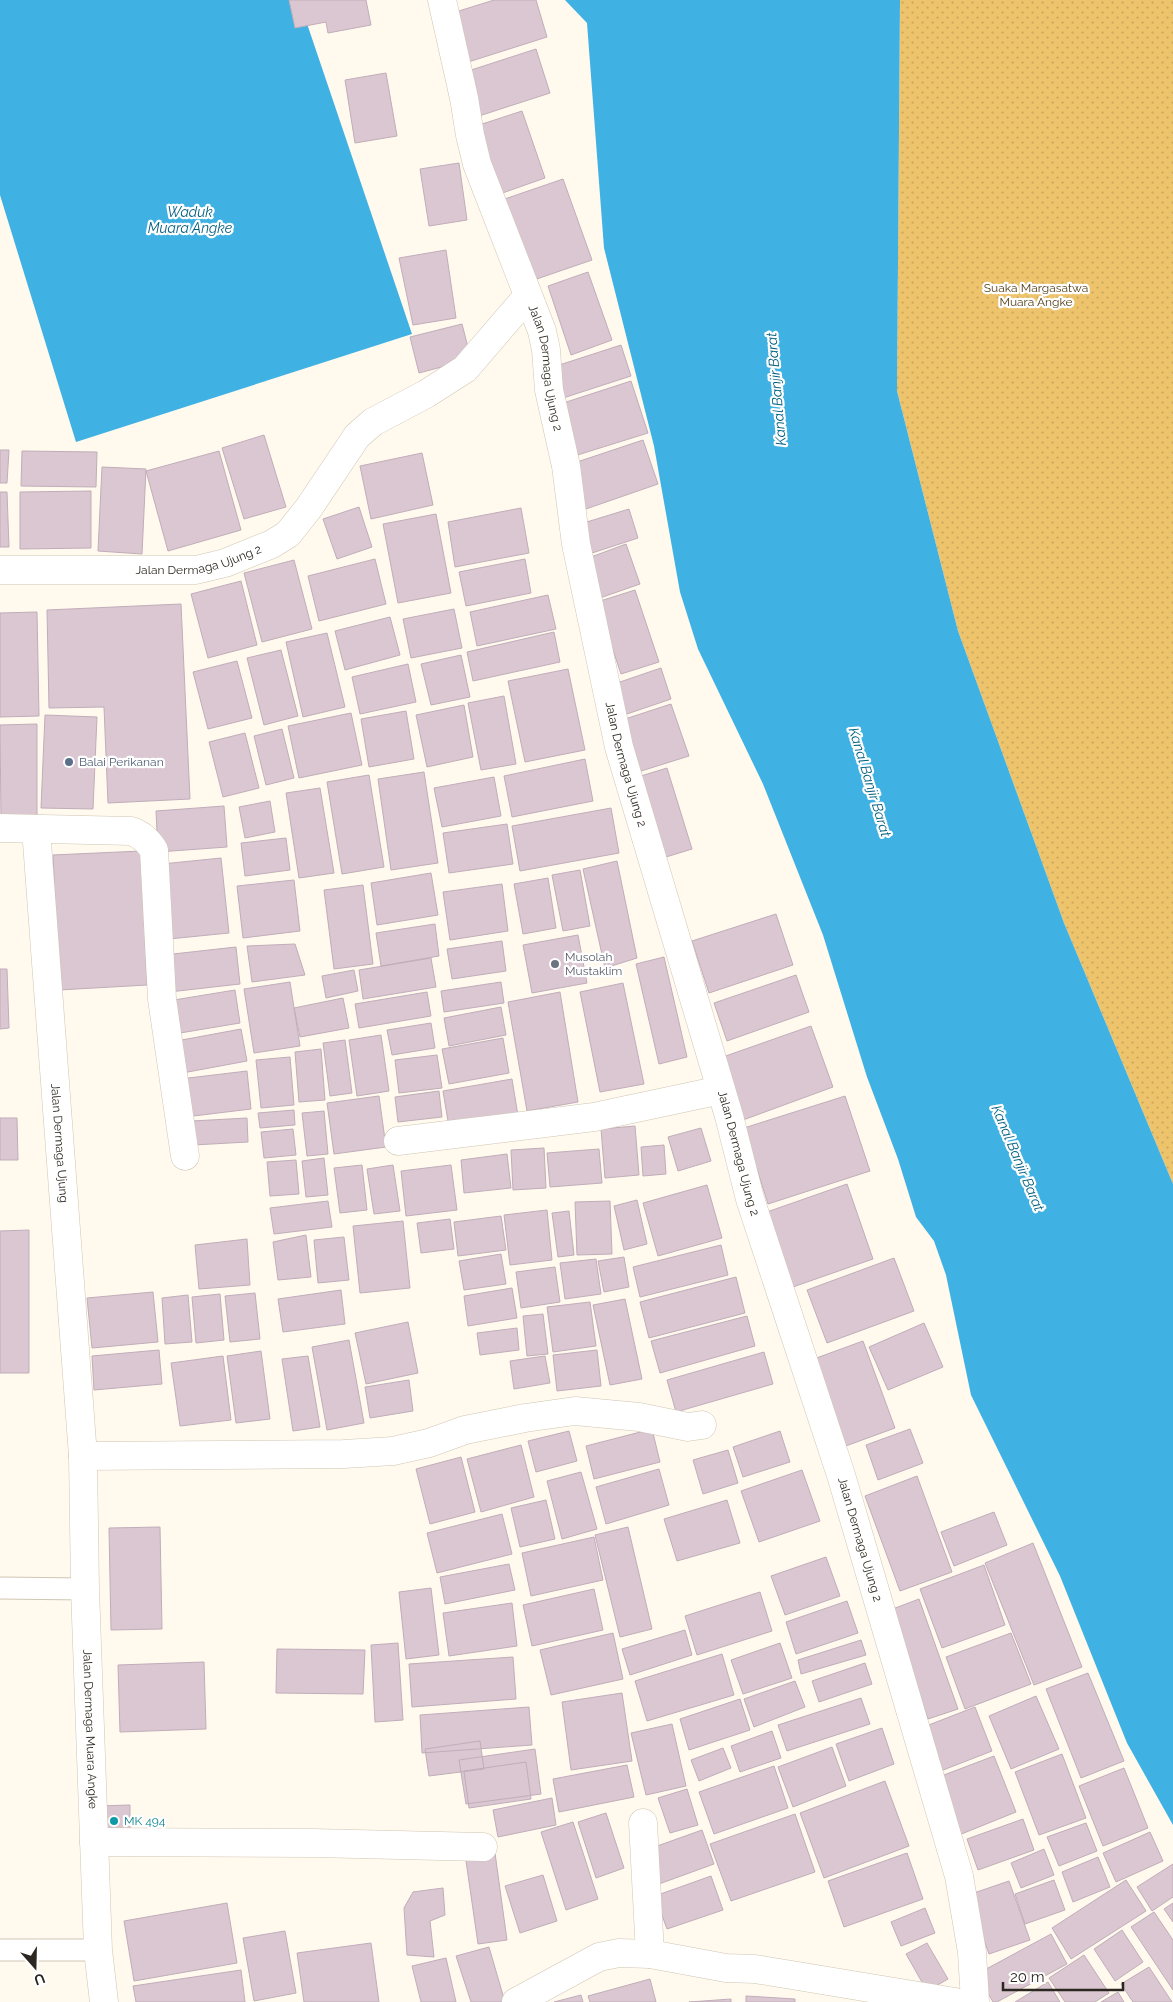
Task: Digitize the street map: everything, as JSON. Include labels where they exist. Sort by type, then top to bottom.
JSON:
[{"type":"street","name":"Jalan Dermaga Ujung 2","points":[[442,0],[477,164],[542,331],[550,390],[566,466],[576,544],[619,747],[721,1090],[750,1199],[841,1475],[959,1876],[972,1952],[974,2002]]},
{"type":"street","name":"Jalan Dermaga Ujung 2","points":[[0,570],[196,570],[225,563],[272,544],[288,534],[308,510],[357,436],[373,422],[446,383],[464,369],[528,296]]},
{"type":"street","points":[[0,828],[131,832],[140,835],[148,841],[154,850],[162,999],[185,1156]]},
{"type":"street","name":"Jalan Dermaga Ujung","points":[[36,829],[84,1456]]},
{"type":"street","points":[[398,1141],[594,1117],[721,1090]]},
{"type":"street","points":[[84,1456],[344,1454],[393,1451],[465,1430],[525,1418],[575,1411],[639,1417],[688,1427],[702,1425]]},
{"type":"street","name":"Jalan Dermaga Muara Angke","points":[[84,1456],[84,1589],[98,1950],[104,2002]]},
{"type":"street","points":[[643,1823],[650,1954]]},
{"type":"street","points":[[94,1842],[322,1843],[483,1847]]},
{"type":"street","points":[[516,2002],[599,1957],[619,1953],[650,1954],[710,1965],[755,1969],[955,2002]]},
{"type":"lane","points":[[0,1588],[84,1589]]},
{"type":"lane","points":[[0,1950],[98,1950]]},
{"type":"green space","name":"Suaka Margasatwa Muara Angke","points":[[900,0],[1173,0],[1173,1184],[1064,923],[958,631],[897,391]]},
{"type":"water","name":"Waduk Muara Angke","points":[[0,0],[299,0],[412,334],[76,442],[0,195]]},
{"type":"water","name":"Kanal Banjir Barat","points":[[565,0],[900,0],[897,391],[958,631],[1064,923],[1173,1184],[1173,1825],[1127,1743],[1060,1576],[971,1395],[946,1275],[934,1241],[916,1217],[898,1159],[867,1077],[823,935],[763,784],[698,649],[680,592],[654,446],[604,248],[587,23]]},
{"type":"building","points":[[289,0],[366,0],[371,25],[328,33],[326,22],[295,28]]},
{"type":"building","points":[[494,0],[536,0],[547,37],[462,64],[446,15]]},
{"type":"building","points":[[536,49],[550,93],[479,116],[465,72]]},
{"type":"building","points":[[386,73],[397,136],[355,143],[345,80]]},
{"type":"building","points":[[522,111],[545,178],[494,196],[470,128]]},
{"type":"building","points":[[459,163],[467,220],[429,226],[420,169]]},
{"type":"building","points":[[563,179],[592,260],[525,283],[496,202]]},
{"type":"building","points":[[446,250],[456,318],[413,325],[399,258]]},
{"type":"building","points":[[588,272],[612,340],[571,355],[548,286]]},
{"type":"building","points":[[462,324],[471,359],[419,373],[410,337]]},
{"type":"building","points":[[621,345],[631,376],[560,399],[550,368]]},
{"type":"building","points":[[631,381],[648,433],[571,457],[554,406]]},
{"type":"building","points":[[264,435],[286,507],[244,519],[222,448]]},
{"type":"building","points":[[643,440],[658,484],[583,510],[568,465]]},
{"type":"building","points":[[0,450],[9,450],[7,483],[0,483]]},
{"type":"building","points":[[22,451],[97,452],[96,487],[21,486]]},
{"type":"building","points":[[219,451],[241,530],[168,551],[146,471]]},
{"type":"building","points":[[422,453],[433,505],[371,519],[360,466]]},
{"type":"building","points":[[102,467],[146,469],[142,554],[98,551]]},
{"type":"building","points":[[91,491],[91,548],[20,549],[20,492]]},
{"type":"building","points":[[0,492],[7,492],[9,547],[0,547]]},
{"type":"building","points":[[359,507],[372,547],[337,559],[323,519]]},
{"type":"building","points":[[521,508],[529,553],[455,567],[448,522]]},
{"type":"building","points":[[629,509],[638,538],[586,555],[577,525]]},
{"type":"building","points":[[436,514],[451,593],[398,603],[383,524]]},
{"type":"building","points":[[626,544],[640,584],[597,599],[583,560]]},
{"type":"building","points":[[375,559],[386,604],[319,621],[308,576]]},
{"type":"building","points":[[525,559],[531,593],[466,606],[459,572]]},
{"type":"building","points":[[294,560],[312,629],[262,642],[244,573]]},
{"type":"building","points":[[241,581],[257,645],[208,658],[191,594]]},
{"type":"building","points":[[635,590],[659,662],[621,674],[597,602]]},
{"type":"building","points":[[548,595],[556,629],[477,646],[470,612]]},
{"type":"building","points":[[181,604],[190,799],[108,803],[104,707],[49,708],[47,610]]},
{"type":"building","points":[[454,609],[462,648],[411,658],[403,619]]},
{"type":"building","points":[[37,612],[39,716],[0,717],[0,613]]},
{"type":"building","points":[[390,617],[400,655],[345,670],[335,631]]},
{"type":"building","points":[[554,632],[560,662],[473,681],[467,652]]},
{"type":"building","points":[[327,633],[345,707],[303,717],[286,642]]},
{"type":"building","points":[[281,650],[298,716],[264,725],[247,658]]},
{"type":"building","points":[[461,655],[470,697],[431,705],[421,664]]},
{"type":"building","points":[[237,661],[252,718],[208,729],[193,672]]},
{"type":"building","points":[[408,664],[416,702],[360,714],[352,677]]},
{"type":"building","points":[[661,668],[671,699],[624,715],[614,684]]},
{"type":"building","points":[[568,669],[585,750],[525,762],[508,681]]},
{"type":"building","points":[[504,696],[516,764],[481,770],[468,703]]},
{"type":"building","points":[[671,704],[689,756],[638,772],[622,720]]},
{"type":"building","points":[[464,705],[473,757],[427,767],[416,715]]},
{"type":"building","points":[[406,711],[414,759],[369,767],[361,719]]},
{"type":"building","points":[[351,713],[362,765],[299,778],[288,726]]},
{"type":"building","name":"Balai Perikanan","points":[[45,715],[97,717],[93,809],[41,808]]},
{"type":"building","points":[[37,724],[37,823],[1,822],[0,725]]},
{"type":"building","points":[[282,729],[294,778],[266,785],[254,736]]},
{"type":"building","points":[[245,733],[259,788],[223,797],[209,742]]},
{"type":"building","points":[[585,759],[593,801],[512,817],[504,776]]},
{"type":"building","points":[[667,768],[692,849],[666,857],[641,776]]},
{"type":"building","points":[[424,772],[438,863],[391,870],[378,779]]},
{"type":"building","points":[[369,775],[384,867],[342,874],[327,782]]},
{"type":"building","points":[[494,777],[501,816],[442,827],[434,788]]},
{"type":"building","points":[[320,788],[334,873],[299,878],[286,793]]},
{"type":"building","points":[[270,801],[275,832],[245,838],[239,807]]},
{"type":"building","points":[[224,806],[227,847],[158,852],[156,811]]},
{"type":"building","points":[[611,808],[619,853],[520,871],[512,826]]},
{"type":"building","points":[[507,824],[513,864],[449,873],[443,833]]},
{"type":"building","points":[[286,838],[290,870],[245,876],[241,843]]},
{"type":"building","points":[[141,851],[147,985],[59,990],[53,855]]},
{"type":"building","points":[[221,858],[229,933],[169,939],[162,864]]},
{"type":"building","points":[[617,861],[637,958],[605,968],[583,869]]},
{"type":"building","points":[[580,870],[590,926],[563,931],[552,875]]},
{"type":"building","points":[[431,873],[438,915],[377,925],[371,883]]},
{"type":"building","points":[[548,878],[556,928],[523,934],[514,884]]},
{"type":"building","points":[[294,880],[300,931],[243,938],[237,886]]},
{"type":"building","points":[[502,884],[508,931],[450,940],[443,892]]},
{"type":"building","points":[[363,885],[373,964],[334,969],[324,890]]},
{"type":"building","points":[[776,914],[793,965],[709,993],[692,941]]},
{"type":"building","points":[[435,924],[439,956],[381,966],[376,933]]},
{"type":"building","name":"Musolah Mustaklim","points":[[578,935],[587,983],[532,993],[523,945]]},
{"type":"building","points":[[502,941],[506,971],[452,979],[447,949]]},
{"type":"building","points":[[295,944],[305,975],[252,982],[247,946]]},
{"type":"building","points":[[236,947],[240,984],[169,992],[164,955]]},
{"type":"building","points":[[664,957],[687,1057],[659,1064],[636,964]]},
{"type":"building","points":[[431,958],[436,987],[363,999],[359,970]]},
{"type":"building","points":[[0,969],[7,969],[9,1028],[0,1029]]},
{"type":"building","points":[[354,970],[358,991],[326,998],[322,976]]},
{"type":"building","points":[[796,975],[809,1012],[727,1041],[714,1003]]},
{"type":"building","points":[[290,982],[300,1046],[254,1053],[244,989]]},
{"type":"building","points":[[501,982],[504,1003],[444,1012],[441,991]]},
{"type":"building","points":[[623,983],[644,1084],[600,1092],[580,992]]},
{"type":"building","points":[[235,990],[240,1023],[174,1034],[168,1001]]},
{"type":"building","points":[[427,992],[431,1016],[359,1028],[355,1004]]},
{"type":"building","points":[[560,992],[578,1102],[527,1111],[508,1002]]},
{"type":"building","points":[[343,998],[349,1028],[300,1037],[294,1008]]},
{"type":"building","points":[[501,1007],[506,1035],[449,1046],[444,1018]]},
{"type":"building","points":[[431,1023],[435,1048],[392,1055],[387,1030]]},
{"type":"building","points":[[811,1026],[833,1087],[743,1120],[720,1058]]},
{"type":"building","points":[[241,1029],[247,1061],[177,1074],[171,1042]]},
{"type":"building","points":[[381,1035],[389,1091],[357,1096],[349,1040]]},
{"type":"building","points":[[503,1038],[509,1073],[449,1084],[442,1049]]},
{"type":"building","points":[[345,1040],[352,1093],[330,1096],[323,1043]]},
{"type":"building","points":[[321,1049],[325,1100],[299,1102],[295,1052]]},
{"type":"building","points":[[437,1055],[442,1088],[399,1093],[395,1060]]},
{"type":"building","points":[[290,1057],[294,1105],[261,1108],[256,1060]]},
{"type":"building","points":[[247,1071],[251,1109],[185,1117],[180,1079]]},
{"type":"building","points":[[512,1079],[519,1122],[450,1133],[443,1091]]},
{"type":"building","points":[[439,1091],[442,1117],[398,1122],[395,1097]]},
{"type":"building","points":[[379,1096],[386,1147],[334,1154],[327,1103]]},
{"type":"building","points":[[845,1096],[870,1171],[768,1204],[744,1128]]},
{"type":"building","points":[[294,1110],[295,1125],[260,1128],[258,1113]]},
{"type":"building","points":[[324,1111],[328,1154],[307,1156],[302,1113]]},
{"type":"building","points":[[0,1118],[17,1118],[18,1160],[0,1160]]},
{"type":"building","points":[[247,1118],[248,1142],[193,1145],[192,1121]]},
{"type":"building","points":[[635,1126],[639,1175],[605,1178],[601,1129]]},
{"type":"building","points":[[701,1128],[711,1161],[678,1171],[668,1137]]},
{"type":"building","points":[[293,1129],[296,1155],[264,1158],[261,1132]]},
{"type":"building","points":[[664,1145],[666,1174],[643,1176],[641,1147]]},
{"type":"building","points":[[544,1148],[546,1188],[513,1190],[511,1150]]},
{"type":"building","points":[[599,1149],[602,1183],[550,1187],[547,1153]]},
{"type":"building","points":[[507,1154],[511,1188],[464,1193],[461,1160]]},
{"type":"building","points":[[324,1158],[328,1195],[306,1197],[302,1161]]},
{"type":"building","points":[[296,1160],[299,1194],[270,1196],[267,1162]]},
{"type":"building","points":[[362,1165],[367,1210],[340,1213],[334,1168]]},
{"type":"building","points":[[393,1165],[400,1211],[374,1214],[367,1169]]},
{"type":"building","points":[[451,1165],[457,1210],[406,1216],[401,1171]]},
{"type":"building","points":[[847,1184],[873,1259],[790,1288],[764,1213]]},
{"type":"building","points":[[707,1185],[722,1238],[658,1256],[643,1203]]},
{"type":"building","points":[[637,1200],[647,1244],[624,1250],[614,1206]]},
{"type":"building","points":[[328,1201],[332,1227],[274,1234],[270,1208]]},
{"type":"building","points":[[610,1201],[612,1254],[577,1255],[575,1202]]},
{"type":"building","points":[[547,1210],[552,1260],[510,1265],[504,1215]]},
{"type":"building","points":[[569,1211],[574,1255],[558,1257],[552,1213]]},
{"type":"building","points":[[501,1216],[506,1250],[458,1256],[454,1222]]},
{"type":"building","points":[[450,1219],[454,1249],[421,1253],[417,1223]]},
{"type":"building","points":[[403,1221],[410,1288],[360,1293],[353,1226]]},
{"type":"building","points":[[29,1230],[29,1373],[0,1373],[0,1231]]},
{"type":"building","points":[[306,1235],[311,1277],[278,1280],[273,1242]]},
{"type":"building","points":[[344,1237],[349,1280],[318,1283],[314,1240]]},
{"type":"building","points":[[247,1239],[250,1285],[199,1289],[195,1245]]},
{"type":"building","points":[[721,1245],[728,1275],[640,1297],[633,1267]]},
{"type":"building","points":[[501,1254],[506,1284],[464,1290],[459,1261]]},
{"type":"building","points":[[624,1257],[629,1287],[604,1292],[598,1261]]},
{"type":"building","points":[[894,1258],[914,1311],[827,1343],[807,1290]]},
{"type":"building","points":[[596,1259],[601,1294],[565,1299],[560,1263]]},
{"type":"building","points":[[555,1267],[560,1302],[521,1308],[516,1272]]},
{"type":"building","points":[[736,1277],[745,1313],[649,1338],[640,1302]]},
{"type":"building","points":[[512,1288],[517,1318],[468,1326],[464,1296]]},
{"type":"building","points":[[341,1290],[345,1324],[283,1332],[278,1299]]},
{"type":"building","points":[[153,1292],[158,1342],[92,1348],[87,1298]]},
{"type":"building","points":[[255,1293],[260,1339],[230,1342],[225,1296]]},
{"type":"building","points":[[220,1294],[224,1340],[196,1343],[192,1297]]},
{"type":"building","points":[[188,1295],[192,1342],[165,1344],[162,1298]]},
{"type":"building","points":[[625,1299],[642,1379],[610,1385],[593,1305]]},
{"type":"building","points":[[590,1302],[596,1346],[553,1352],[547,1307]]},
{"type":"building","points":[[543,1314],[548,1354],[527,1356],[523,1316]]},
{"type":"building","points":[[747,1316],[755,1346],[660,1373],[651,1341]]},
{"type":"building","points":[[408,1322],[418,1373],[366,1384],[355,1333]]},
{"type":"building","points":[[924,1323],[943,1367],[888,1390],[869,1347]]},
{"type":"building","points":[[517,1328],[519,1350],[480,1355],[477,1333]]},
{"type":"building","points":[[349,1340],[364,1423],[327,1430],[312,1347]]},
{"type":"building","points":[[863,1341],[895,1428],[843,1447],[811,1360]]},
{"type":"building","points":[[159,1350],[162,1384],[94,1390],[92,1356]]},
{"type":"building","points":[[597,1350],[601,1386],[557,1391],[553,1355]]},
{"type":"building","points":[[261,1351],[270,1419],[236,1423],[227,1356]]},
{"type":"building","points":[[764,1352],[773,1384],[676,1412],[667,1380]]},
{"type":"building","points":[[223,1356],[231,1420],[180,1426],[171,1363]]},
{"type":"building","points":[[308,1356],[320,1427],[293,1431],[282,1359]]},
{"type":"building","points":[[545,1356],[550,1383],[514,1389],[510,1361]]},
{"type":"building","points":[[409,1380],[413,1411],[370,1418],[365,1387]]},
{"type":"building","points":[[652,1429],[660,1462],[594,1479],[586,1446]]},
{"type":"building","points":[[910,1429],[923,1463],[878,1480],[866,1445]]},
{"type":"building","points":[[569,1431],[577,1461],[536,1472],[528,1441]]},
{"type":"building","points":[[780,1431],[790,1462],[743,1477],[733,1447]]},
{"type":"building","points":[[521,1445],[534,1497],[481,1512],[467,1459]]},
{"type":"building","points":[[728,1450],[738,1483],[703,1494],[693,1460]]},
{"type":"building","points":[[461,1457],[475,1512],[430,1524],[416,1469]]},
{"type":"building","points":[[659,1469],[669,1505],[606,1524],[596,1487]]},
{"type":"building","points":[[802,1470],[820,1521],[759,1542],[741,1491]]},
{"type":"building","points":[[581,1472],[597,1529],[562,1539],[547,1481]]},
{"type":"building","points":[[917,1476],[952,1572],[900,1591],[865,1496]]},
{"type":"building","points":[[546,1500],[555,1539],[520,1547],[511,1508]]},
{"type":"building","points":[[727,1500],[740,1543],[677,1561],[664,1519]]},
{"type":"building","points":[[994,1512],[1007,1545],[954,1566],[941,1532]]},
{"type":"building","points":[[502,1514],[512,1554],[437,1573],[427,1533]]},
{"type":"building","points":[[160,1527],[162,1629],[111,1630],[109,1528]]},
{"type":"building","points":[[628,1527],[652,1629],[620,1637],[595,1535]]},
{"type":"building","points":[[594,1537],[603,1580],[531,1596],[522,1553]]},
{"type":"building","points":[[1033,1543],[1082,1667],[1034,1685],[985,1563]]},
{"type":"building","points":[[826,1557],[840,1596],[785,1615],[771,1576]]},
{"type":"building","points":[[509,1564],[515,1590],[445,1604],[440,1577]]},
{"type":"building","points":[[984,1565],[1005,1625],[942,1648],[920,1589]]},
{"type":"building","points":[[431,1588],[439,1655],[406,1659],[399,1592]]},
{"type":"building","points":[[594,1589],[603,1630],[532,1646],[523,1605]]},
{"type":"building","points":[[760,1592],[772,1631],[697,1655],[685,1616]]},
{"type":"building","points":[[919,1599],[958,1709],[928,1719],[890,1610]]},
{"type":"building","points":[[847,1601],[858,1633],[796,1654],[786,1622]]},
{"type":"building","points":[[512,1603],[517,1646],[449,1656],[443,1613]]},
{"type":"building","points":[[685,1630],[692,1655],[630,1675],[622,1649]]},
{"type":"building","points":[[613,1633],[623,1679],[551,1695],[540,1650]]},
{"type":"building","points":[[1011,1633],[1031,1684],[965,1709],[946,1657]]},
{"type":"building","points":[[861,1640],[866,1655],[801,1674],[798,1660]]},
{"type":"building","points":[[398,1643],[403,1720],[375,1722],[371,1645]]},
{"type":"building","points":[[780,1643],[792,1678],[743,1694],[731,1660]]},
{"type":"building","points":[[277,1649],[365,1650],[363,1694],[276,1693]]},
{"type":"building","points":[[722,1654],[734,1695],[647,1721],[635,1681]]},
{"type":"building","points":[[513,1657],[516,1699],[412,1707],[409,1664]]},
{"type":"building","points":[[204,1662],[206,1729],[120,1732],[118,1665]]},
{"type":"building","points":[[865,1663],[872,1684],[819,1702],[812,1681]]},
{"type":"building","points":[[1088,1673],[1124,1761],[1081,1778],[1046,1689]]},
{"type":"building","points":[[795,1681],[805,1707],[754,1727],[744,1699]]},
{"type":"building","points":[[622,1693],[632,1761],[571,1770],[562,1702]]},
{"type":"building","points":[[1036,1696],[1059,1749],[1011,1769],[989,1716]]},
{"type":"building","points":[[861,1698],[870,1724],[787,1751],[778,1725]]},
{"type":"building","points":[[740,1699],[750,1730],[689,1750],[680,1719]]},
{"type":"building","points":[[529,1707],[532,1745],[422,1753],[420,1715]]},
{"type":"building","points":[[975,1707],[992,1751],[938,1772],[921,1728]]},
{"type":"building","points":[[672,1724],[686,1786],[646,1795],[631,1733]]},
{"type":"building","points":[[882,1728],[894,1764],[849,1781],[836,1744]]},
{"type":"building","points":[[772,1731],[781,1758],[740,1772],[731,1746]]},
{"type":"building","points":[[480,1741],[484,1769],[429,1776],[425,1749]]},
{"type":"building","points":[[832,1747],[846,1786],[793,1807],[778,1767]]},
{"type":"building","points":[[723,1748],[731,1768],[699,1781],[691,1760]]},
{"type":"building","points":[[535,1749],[541,1794],[466,1804],[459,1760]]},
{"type":"building","points":[[1062,1754],[1086,1818],[1039,1835],[1015,1772]]},
{"type":"building","points":[[994,1756],[1016,1812],[959,1835],[936,1778]]},
{"type":"building","points":[[526,1762],[531,1799],[469,1808],[464,1771]]},
{"type":"building","points":[[627,1765],[634,1797],[559,1812],[553,1779]]},
{"type":"building","points":[[774,1766],[788,1808],[714,1834],[699,1792]]},
{"type":"building","points":[[1124,1768],[1148,1828],[1103,1846],[1079,1786]]},
{"type":"building","points":[[885,1781],[909,1846],[824,1878],[800,1813]]},
{"type":"building","points":[[687,1789],[698,1825],[670,1833],[658,1798]]},
{"type":"building","points":[[552,1798],[556,1825],[498,1837],[493,1810]]},
{"type":"building","name":"MK 494","points":[[130,1805],[130,1836],[99,1837],[99,1806]]},
{"type":"building","points":[[606,1813],[624,1868],[596,1878],[578,1822]]},
{"type":"building","points":[[795,1814],[815,1872],[731,1901],[710,1844]]},
{"type":"building","points":[[1023,1819],[1034,1850],[978,1870],[967,1839]]},
{"type":"building","points":[[573,1822],[598,1899],[566,1910],[541,1832]]},
{"type":"building","points":[[1086,1823],[1097,1851],[1059,1866],[1047,1837]]},
{"type":"building","points":[[702,1830],[714,1864],[659,1884],[646,1850]]},
{"type":"building","points":[[1150,1832],[1163,1861],[1116,1882],[1103,1853]]},
{"type":"building","points":[[1044,1849],[1054,1875],[1021,1888],[1011,1863]]},
{"type":"building","points":[[495,1853],[507,1940],[478,1944],[465,1854]]},
{"type":"building","points":[[907,1853],[923,1899],[844,1927],[828,1881]]},
{"type":"building","points":[[1098,1857],[1110,1887],[1073,1902],[1062,1872]]},
{"type":"building","points":[[1173,1864],[1173,1897],[1152,1911],[1137,1887]]},
{"type":"building","points":[[543,1875],[557,1921],[520,1933],[505,1886]]},
{"type":"building","points":[[711,1876],[723,1910],[667,1929],[655,1896]]},
{"type":"building","points":[[1054,1880],[1065,1910],[1025,1924],[1015,1894]]},
{"type":"building","points":[[1126,1880],[1146,1911],[1071,1959],[1052,1928]]},
{"type":"building","points":[[1009,1881],[1030,1940],[989,1954],[968,1895]]},
{"type":"building","points":[[443,1888],[445,1915],[430,1921],[434,1957],[407,1955],[404,1908],[413,1892]]},
{"type":"building","points":[[227,1903],[237,1963],[134,1981],[124,1921]]},
{"type":"building","points":[[1173,1903],[1173,1922],[1164,1909]]},
{"type":"building","points":[[925,1908],[935,1933],[901,1946],[891,1922]]},
{"type":"building","points":[[1154,1912],[1173,1940],[1173,1990],[1131,1927]]},
{"type":"building","points":[[1122,1930],[1143,1962],[1115,1981],[1094,1949]]},
{"type":"building","points":[[285,1931],[296,1993],[254,2001],[243,1938]]},
{"type":"building","points":[[1051,1934],[1067,1964],[997,2002],[993,2002],[977,1974]]},
{"type":"building","points":[[371,1943],[379,2002],[304,2002],[297,1953]]},
{"type":"building","points":[[927,1943],[948,1979],[927,1991],[906,1954]]},
{"type":"building","points":[[489,1947],[505,2002],[471,2002],[456,1956]]},
{"type":"building","points":[[1084,1955],[1109,1993],[1095,2002],[1065,2002],[1049,1978]]},
{"type":"building","points":[[446,1958],[456,2002],[421,2002],[412,1966]]},
{"type":"building","points":[[1149,1967],[1172,2002],[1133,2002],[1121,1984]]},
{"type":"building","points":[[241,1970],[245,2002],[136,2002],[133,1986]]},
{"type":"building","points":[[650,1979],[656,2002],[590,2002],[588,1996]]},
{"type":"building","points":[[1048,1982],[1060,2002],[1015,2002]]},
{"type":"building","points":[[1118,1992],[1124,2002],[1101,2002]]},
{"type":"building","points":[[581,1995],[583,2002],[554,2002]]},
{"type":"building","points":[[746,1996],[795,1999],[795,2002],[746,2002]]},
{"type":"building","points":[[731,1999],[731,2002],[689,2002]]},
{"type":"place","name":"Balai Perikanan","points":[[69,762]]},
{"type":"place","name":"Musolah Mustaklim","points":[[555,964]]},
{"type":"place","name":"MK 494","points":[[114,1821]]}]
